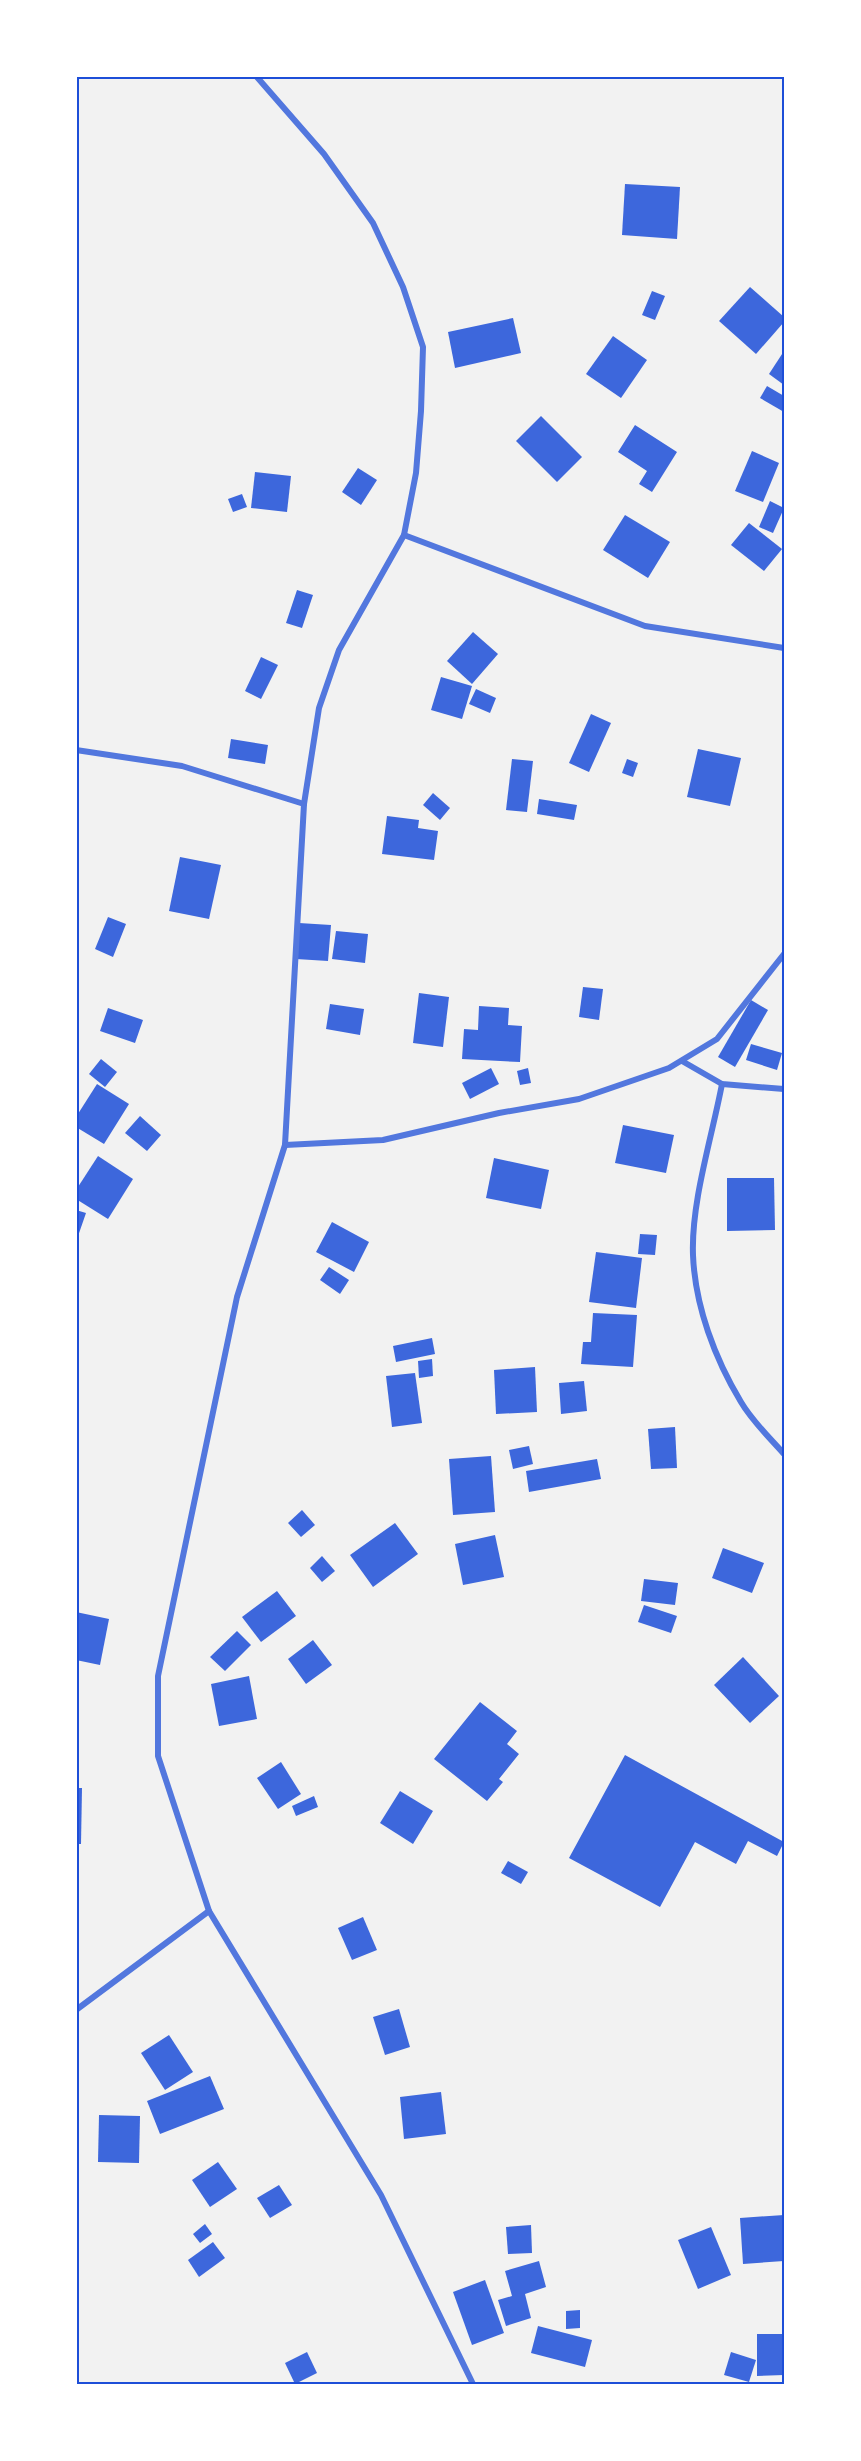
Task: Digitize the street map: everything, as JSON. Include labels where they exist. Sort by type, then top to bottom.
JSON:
[{"type":"street","points":[[256,76],[324,154],[373,223],[403,287],[423,347],[416,473],[404,535],[339,650],[319,708],[304,804],[285,1145],[237,1297],[158,1676],[158,1756],[209,1911],[381,2195],[473,2385]]},
{"type":"street","points":[[404,535],[645,626],[784,648]]},
{"type":"street","points":[[76,750],[182,766],[304,804]]},
{"type":"street","points":[[285,1145],[383,1140],[499,1113],[579,1098],[660,1072],[717,1039],[784,954]]},
{"type":"street","points":[[682,1061],[722,1084],[784,1089]]},
{"type":"street","points":[[722,1084],[696,1213],[693,1255],[699,1300],[715,1353],[742,1403],[784,1454]]},
{"type":"street","points":[[76,2010],[209,1911]]},
{"type":"building","points":[[625,184],[680,187],[677,239],[622,235]]},
{"type":"building","points":[[750,287],[784,317],[784,322],[756,354],[719,321]]},
{"type":"building","points":[[652,291],[665,296],[655,320],[642,315]]},
{"type":"building","points":[[513,318],[521,353],[455,368],[448,332]]},
{"type":"building","points":[[613,336],[647,360],[621,398],[586,374]]},
{"type":"building","points":[[784,351],[784,385],[769,374]]},
{"type":"building","points":[[767,386],[784,396],[784,412],[760,398]]},
{"type":"building","points":[[541,416],[582,457],[557,482],[516,441]]},
{"type":"building","points":[[635,425],[677,452],[652,492],[639,484],[647,471],[618,452]]},
{"type":"building","points":[[752,451],[779,463],[763,502],[735,491]]},
{"type":"building","points":[[358,468],[377,480],[361,505],[342,492]]},
{"type":"building","points":[[255,472],[291,476],[287,512],[251,508]]},
{"type":"building","points":[[242,494],[247,507],[233,512],[228,499]]},
{"type":"building","points":[[770,501],[784,508],[773,533],[759,527]]},
{"type":"building","points":[[625,515],[670,542],[648,578],[603,550]]},
{"type":"building","points":[[749,523],[782,549],[764,571],[731,545]]},
{"type":"building","points":[[297,590],[313,595],[302,628],[286,623]]},
{"type":"building","points":[[473,632],[498,654],[472,684],[447,661]]},
{"type":"building","points":[[261,657],[278,665],[261,699],[245,691]]},
{"type":"building","points":[[441,677],[472,686],[462,719],[431,710]]},
{"type":"building","points":[[476,689],[496,698],[490,713],[469,704]]},
{"type":"building","points":[[591,714],[611,723],[589,772],[569,763]]},
{"type":"building","points":[[231,739],[268,745],[265,764],[228,758]]},
{"type":"building","points":[[698,749],[741,758],[730,806],[687,797]]},
{"type":"building","points":[[512,759],[533,761],[527,812],[506,810]]},
{"type":"building","points":[[627,759],[638,763],[633,777],[622,773]]},
{"type":"building","points":[[433,793],[450,808],[440,820],[423,805]]},
{"type":"building","points":[[539,799],[577,805],[574,820],[537,814]]},
{"type":"building","points":[[387,816],[419,820],[418,828],[438,831],[434,860],[382,854]]},
{"type":"building","points":[[180,857],[221,865],[209,919],[169,911]]},
{"type":"building","points":[[108,917],[126,924],[113,957],[95,949]]},
{"type":"building","points":[[299,923],[331,925],[328,961],[296,959]]},
{"type":"building","points":[[336,931],[368,934],[365,963],[332,959]]},
{"type":"building","points":[[583,987],[603,989],[599,1020],[579,1017]]},
{"type":"building","points":[[419,993],[449,997],[443,1047],[413,1043]]},
{"type":"building","points":[[751,1000],[768,1010],[735,1067],[718,1057]]},
{"type":"building","points":[[330,1004],[364,1009],[360,1035],[326,1029]]},
{"type":"building","points":[[479,1006],[509,1008],[508,1025],[522,1026],[520,1062],[462,1059],[464,1029],[478,1030]]},
{"type":"building","points":[[108,1008],[143,1020],[135,1043],[100,1031]]},
{"type":"building","points":[[751,1044],[782,1053],[777,1070],[746,1060]]},
{"type":"building","points":[[101,1059],[117,1072],[105,1087],[89,1074]]},
{"type":"building","points":[[491,1068],[499,1084],[470,1099],[462,1083]]},
{"type":"building","points":[[528,1068],[531,1083],[520,1085],[517,1071]]},
{"type":"building","points":[[97,1084],[129,1104],[104,1144],[76,1127],[76,1117]]},
{"type":"building","points":[[140,1116],[161,1135],[147,1151],[125,1133]]},
{"type":"building","points":[[623,1125],[674,1135],[666,1173],[615,1163]]},
{"type":"building","points":[[98,1156],[133,1179],[108,1219],[76,1199],[76,1190]]},
{"type":"building","points":[[494,1158],[549,1170],[541,1209],[486,1198]]},
{"type":"building","points":[[727,1178],[774,1178],[775,1230],[727,1231]]},
{"type":"building","points":[[76,1210],[86,1213],[77,1239],[76,1239]]},
{"type":"building","points":[[332,1222],[369,1242],[354,1272],[316,1252]]},
{"type":"building","points":[[640,1234],[657,1235],[655,1255],[638,1254]]},
{"type":"building","points":[[596,1252],[642,1258],[636,1308],[589,1302]]},
{"type":"building","points":[[329,1267],[349,1280],[340,1294],[320,1280]]},
{"type":"building","points":[[593,1313],[637,1315],[633,1367],[581,1364],[583,1342],[591,1342]]},
{"type":"building","points":[[432,1338],[435,1354],[396,1362],[393,1346]]},
{"type":"building","points":[[432,1359],[433,1376],[419,1378],[418,1361]]},
{"type":"building","points":[[535,1367],[537,1412],[496,1414],[494,1370]]},
{"type":"building","points":[[415,1373],[422,1423],[392,1427],[386,1376]]},
{"type":"building","points":[[584,1381],[587,1411],[561,1414],[559,1383]]},
{"type":"building","points":[[675,1427],[677,1468],[651,1469],[648,1429]]},
{"type":"building","points":[[529,1446],[533,1464],[513,1469],[509,1450]]},
{"type":"building","points":[[491,1456],[495,1512],[453,1515],[449,1459]]},
{"type":"building","points":[[597,1459],[601,1479],[529,1492],[526,1471]]},
{"type":"building","points":[[302,1510],[315,1525],[301,1537],[288,1523]]},
{"type":"building","points":[[395,1523],[418,1554],[373,1587],[350,1555]]},
{"type":"building","points":[[495,1535],[504,1577],[463,1585],[455,1544]]},
{"type":"building","points":[[723,1548],[764,1563],[752,1593],[712,1578]]},
{"type":"building","points":[[322,1556],[335,1571],[322,1582],[310,1568]]},
{"type":"building","points":[[644,1579],[678,1583],[675,1605],[641,1601]]},
{"type":"building","points":[[277,1591],[296,1616],[261,1642],[242,1617]]},
{"type":"building","points":[[644,1605],[677,1616],[671,1633],[638,1622]]},
{"type":"building","points":[[76,1612],[109,1619],[100,1665],[76,1660]]},
{"type":"building","points":[[237,1631],[251,1645],[225,1671],[210,1657]]},
{"type":"building","points":[[313,1640],[332,1665],[306,1684],[288,1659]]},
{"type":"building","points":[[743,1657],[779,1696],[750,1723],[714,1685]]},
{"type":"building","points":[[249,1676],[257,1719],[219,1726],[211,1684]]},
{"type":"building","points":[[480,1702],[517,1731],[507,1744],[519,1754],[499,1779],[503,1782],[487,1801],[434,1759]]},
{"type":"building","points":[[625,1755],[784,1842],[777,1856],[748,1841],[736,1864],[695,1842],[660,1907],[569,1858]]},
{"type":"building","points":[[281,1762],[301,1794],[278,1809],[257,1778]]},
{"type":"building","points":[[76,1788],[82,1788],[81,1844],[76,1844]]},
{"type":"building","points":[[400,1791],[433,1811],[413,1844],[380,1823]]},
{"type":"building","points":[[314,1796],[318,1807],[296,1816],[292,1806]]},
{"type":"building","points":[[508,1861],[528,1872],[521,1884],[501,1873]]},
{"type":"building","points":[[363,1917],[377,1950],[352,1960],[338,1928]]},
{"type":"building","points":[[399,2009],[410,2047],[385,2055],[373,2017]]},
{"type":"building","points":[[169,2035],[193,2072],[165,2090],[141,2053]]},
{"type":"building","points":[[210,2076],[224,2109],[160,2134],[147,2101]]},
{"type":"building","points":[[441,2092],[446,2134],[404,2139],[400,2097]]},
{"type":"building","points":[[99,2115],[140,2116],[139,2163],[98,2162]]},
{"type":"building","points":[[218,2162],[237,2189],[210,2207],[192,2180]]},
{"type":"building","points":[[279,2185],[292,2205],[270,2218],[257,2198]]},
{"type":"building","points":[[784,2215],[784,2261],[743,2264],[740,2218]]},
{"type":"building","points":[[205,2224],[212,2234],[200,2243],[193,2234]]},
{"type":"building","points":[[531,2225],[532,2253],[508,2254],[506,2227]]},
{"type":"building","points":[[711,2227],[731,2275],[698,2289],[678,2240]]},
{"type":"building","points":[[213,2242],[225,2258],[199,2277],[188,2260]]},
{"type":"building","points":[[539,2261],[546,2287],[525,2294],[531,2318],[506,2326],[498,2300],[512,2296],[505,2271]]},
{"type":"building","points":[[485,2280],[504,2333],[472,2345],[453,2292]]},
{"type":"building","points":[[580,2310],[580,2328],[566,2329],[566,2311]]},
{"type":"building","points":[[538,2326],[592,2340],[585,2367],[531,2353]]},
{"type":"building","points":[[757,2334],[784,2334],[784,2375],[757,2376]]},
{"type":"building","points":[[307,2352],[317,2373],[295,2384],[285,2363]]},
{"type":"building","points":[[731,2352],[756,2360],[749,2382],[724,2375]]}]
